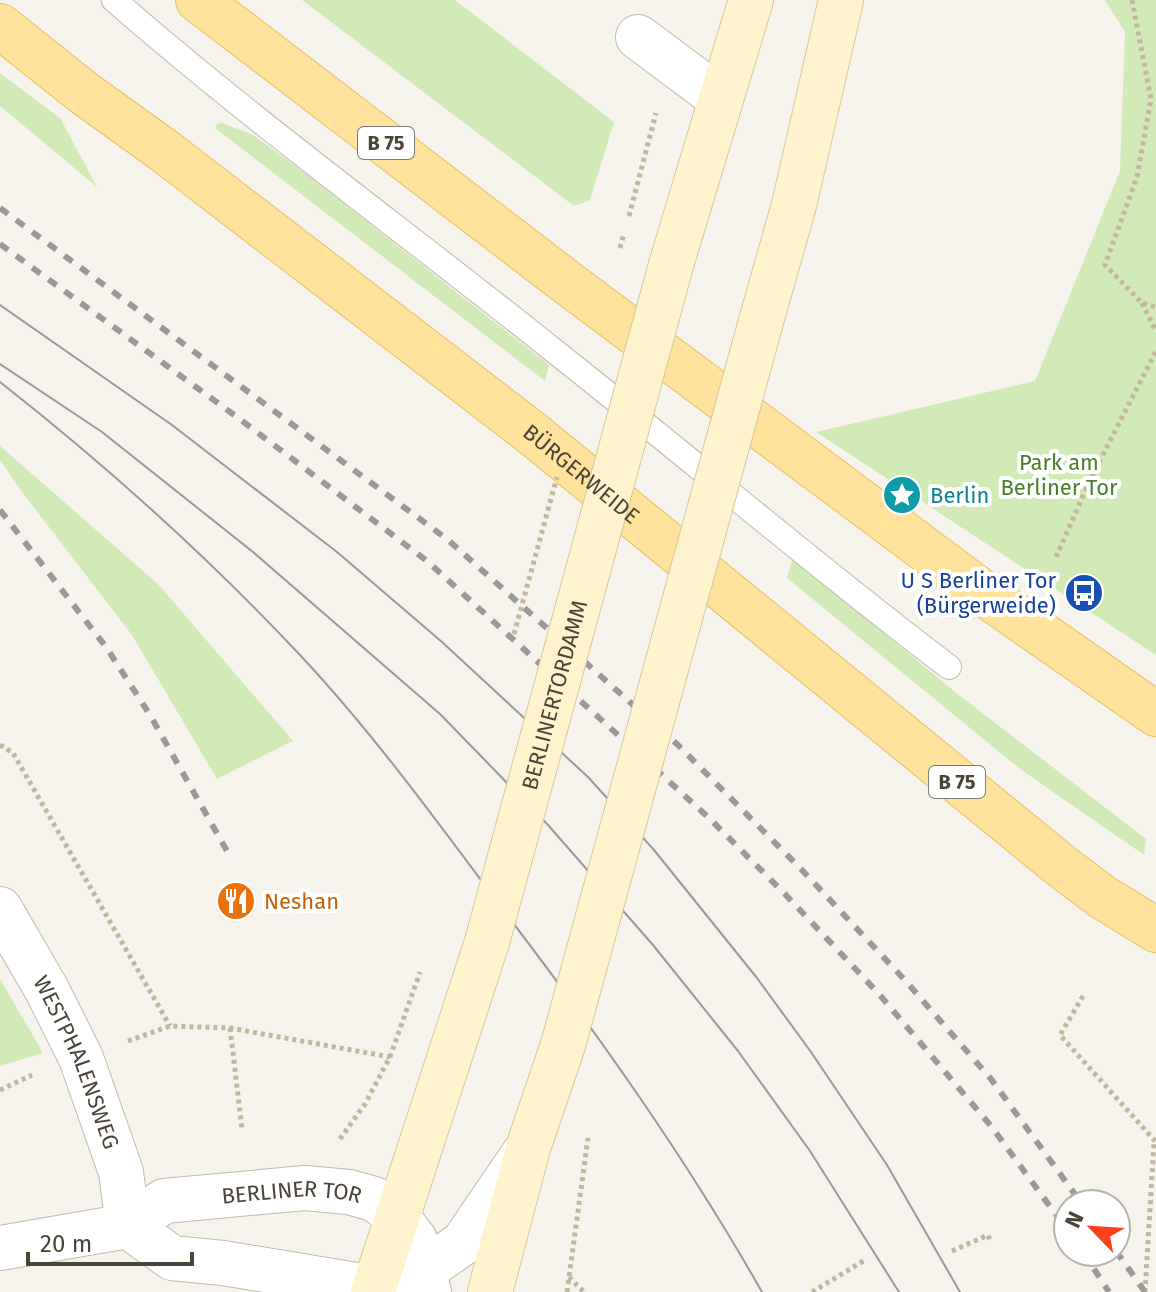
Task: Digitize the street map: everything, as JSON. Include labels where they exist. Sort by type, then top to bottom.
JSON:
[{"type":"main road","name":"B 75","points":[[198,0],[573,287],[990,598],[1156,714]]},
{"type":"main road","name":"BERLINERTORDAMM","points":[[373,1290],[487,942],[671,265],[751,0]]},
{"type":"main road","points":[[490,1292],[528,1148],[563,1045],[794,205],[841,0]]},
{"type":"main road","name":"BÜRGERWEIDE","points":[[0,26],[533,434],[1060,865],[1101,896],[1156,930]]},
{"type":"street","points":[[654,50],[721,99]]},
{"type":"street","name":"WESTPHALENSWEG","points":[[0,909],[47,990],[81,1058],[121,1172],[128,1226]]},
{"type":"street","points":[[128,1226],[172,1258],[223,1263],[373,1290],[403,1281],[427,1281],[463,1243],[528,1148]]},
{"type":"street","name":"BERLINER TOR","points":[[0,1248],[128,1226],[164,1201],[305,1188],[349,1192],[374,1199],[396,1215],[415,1240],[427,1281]]},
{"type":"lane","points":[[114,0],[180,57],[555,351],[949,667]]},
{"type":"path","points":[[1132,0],[1154,98],[1137,177],[1105,265],[1142,303],[1156,331]]},
{"type":"path","points":[[624,234],[654,50]]},
{"type":"path","points":[[1142,303],[1156,307]]},
{"type":"path","points":[[1056,557],[1091,478],[1156,351]]},
{"type":"path","points":[[0,745],[13,753],[170,1026]]},
{"type":"path","points":[[0,1090],[44,1069],[170,1026],[230,1028],[390,1057],[422,965]]},
{"type":"path","points":[[1083,996],[1060,1035],[1155,1142],[1145,1292]]},
{"type":"path","points":[[230,1028],[242,1129]]},
{"type":"path","points":[[567,1292],[588,1136]]},
{"type":"path","points":[[952,1251],[988,1235],[990,1240]]},
{"type":"path","points":[[812,1292],[865,1260]]},
{"type":"path","points":[[568,1276],[584,1292]]},
{"type":"green space","points":[[302,0],[455,0],[614,122],[590,200],[574,206]]},
{"type":"green space","name":"Park am Berliner Tor","points":[[1105,0],[1156,0],[1156,655],[816,432],[1035,381],[1120,171],[1125,32]]},
{"type":"green space","points":[[0,73],[60,118],[97,187],[0,106]]},
{"type":"green space","points":[[222,123],[253,135],[309,176],[549,365],[545,381],[215,128]]},
{"type":"green space","points":[[0,446],[159,585],[293,741],[217,779],[132,635],[0,460]]},
{"type":"green space","points":[[793,557],[955,692],[1146,839],[1144,855],[1020,769],[787,578]]},
{"type":"green space","points":[[0,979],[43,1053],[0,1066]]},
{"type":"tram line","points":[[0,305],[172,425],[337,552],[442,642],[588,777],[654,850],[757,978],[811,1052],[887,1165],[960,1292]]},
{"type":"tram line","points":[[0,364],[102,432],[253,552],[440,714],[548,825],[653,945],[738,1051],[810,1151],[899,1292]]},
{"type":"tram line","points":[[0,382],[79,446],[192,547],[265,618],[354,716],[539,957],[606,1050],[703,1193],[762,1292]]},
{"type":"railway","points":[[0,208],[447,539],[678,745],[903,978],[991,1079],[1070,1188]]},
{"type":"railway","points":[[0,244],[427,561],[708,817],[879,994],[991,1126],[1052,1209]]},
{"type":"railway","points":[[0,510],[106,647],[150,715],[227,851]]},
{"type":"railway","points":[[1093,1268],[1109,1292]]},
{"type":"railway","points":[[1128,1268],[1145,1292]]},
{"type":"place","name":"Berlin","points":[[902,495]]},
{"type":"place","name":"U S Berliner Tor (Bürgerweide)","points":[[1084,593]]},
{"type":"place","name":"Neshan","points":[[236,901]]}]
